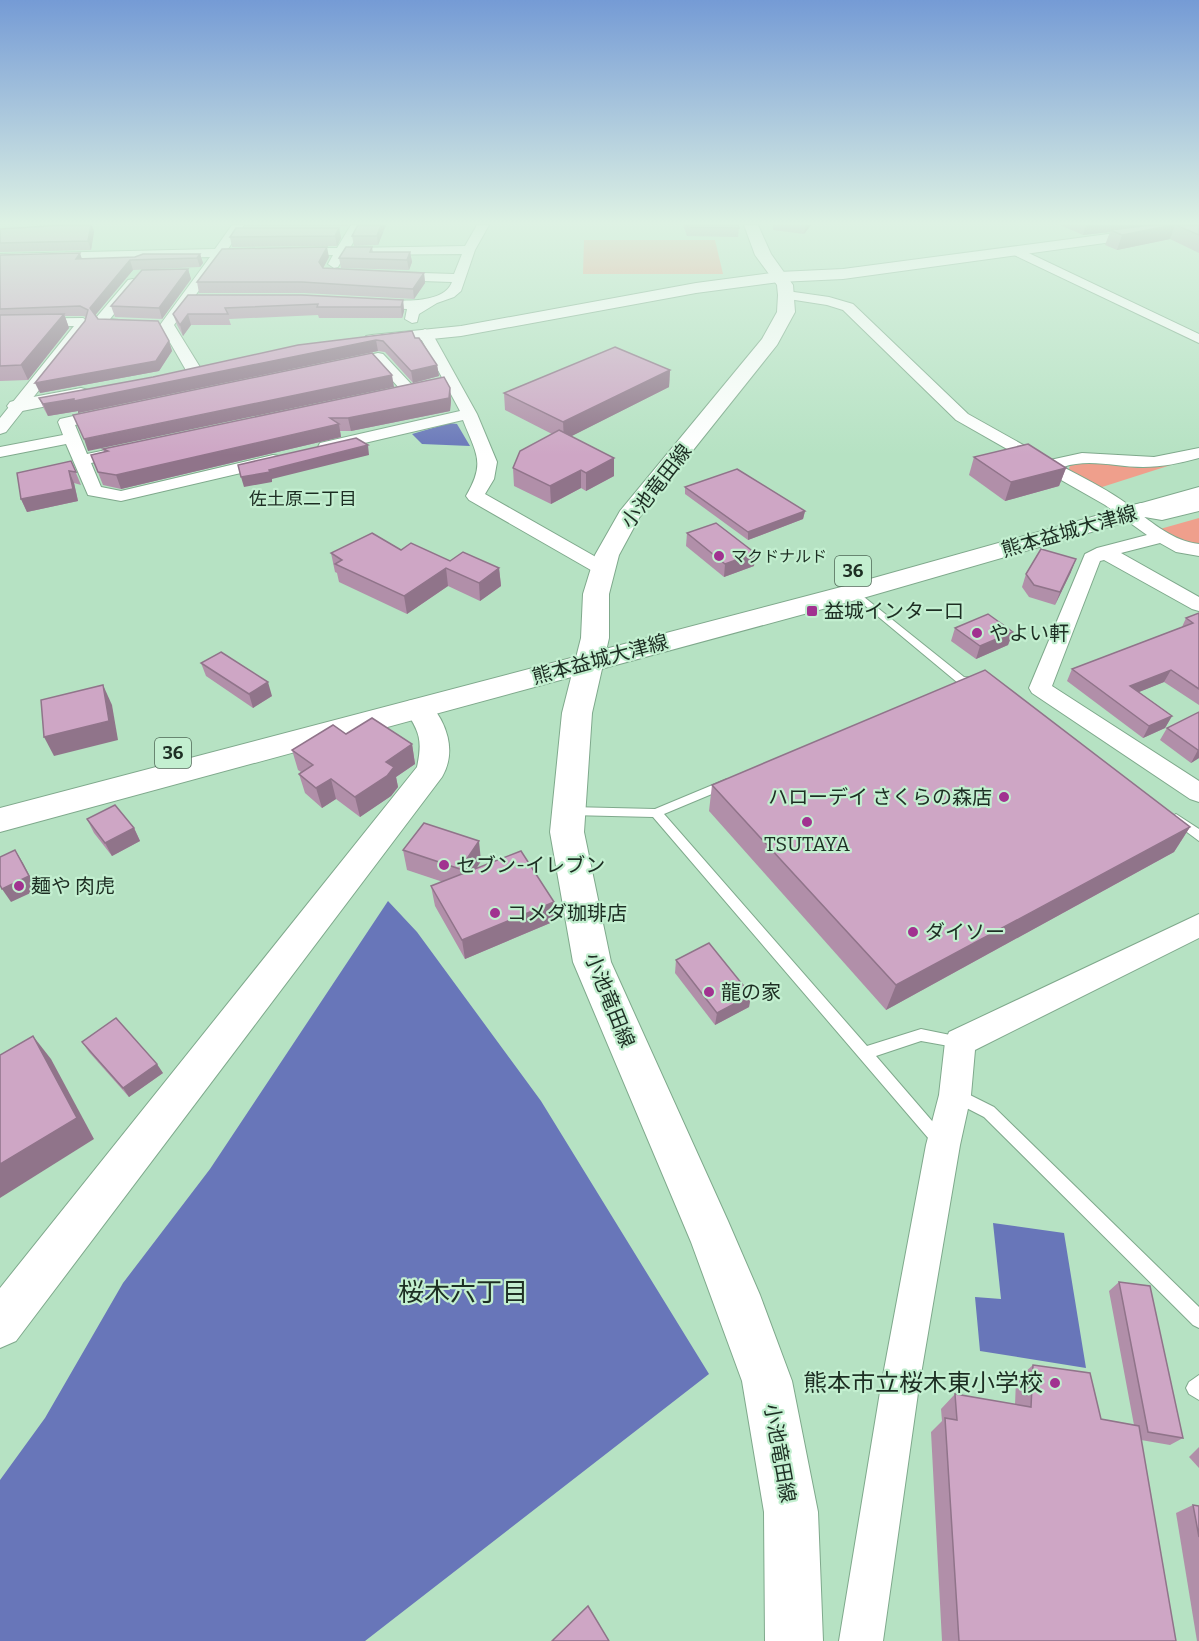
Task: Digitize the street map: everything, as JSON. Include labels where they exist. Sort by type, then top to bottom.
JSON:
[{"type":"main road","name":"小池竜田線","points":[[785,302],[786,312],[770,341],[627,516],[608,555],[596,594],[592,650],[577,713],[567,832],[592,962],[716,1247],[767,1381],[791,1512],[794,1641]]},
{"type":"main road","name":"熊本益城大津線","points":[[0,801],[466,671],[592,650],[854,592],[1127,508],[1199,476]]},
{"type":"main road","name":"熊本益城大津線","points":[[0,820],[418,708],[592,650],[1127,508],[1199,494]]},
{"type":"main road","points":[[1127,508],[1162,513],[1199,504]]},
{"type":"street","points":[[117,302],[102,319],[107,324],[156,326],[188,302]]},
{"type":"street","points":[[350,302],[420,306]]},
{"type":"street","points":[[431,302],[412,312],[419,334],[451,381],[469,414],[488,462],[485,479],[475,496],[603,569]]},
{"type":"street","points":[[360,341],[462,331],[622,302]]},
{"type":"street","points":[[831,302],[848,307],[962,417],[1048,467],[1127,508],[1162,537],[1183,548],[1199,550]]},
{"type":"street","points":[[1124,302],[1196,335]]},
{"type":"street","points":[[0,323],[82,322],[82,326],[0,429]]},
{"type":"street","points":[[156,326],[200,371]]},
{"type":"street","points":[[331,367],[378,357],[418,387]]},
{"type":"street","points":[[176,376],[200,371]]},
{"type":"street","points":[[386,394],[451,381]]},
{"type":"street","points":[[17,406],[98,391]]},
{"type":"street","points":[[123,410],[66,422],[70,438],[94,491],[121,496],[284,457]]},
{"type":"street","points":[[307,452],[469,414]]},
{"type":"street","points":[[0,452],[70,438]]},
{"type":"street","points":[[81,460],[138,448]]},
{"type":"street","points":[[1048,467],[1062,459],[1081,456],[1141,462],[1199,453]]},
{"type":"street","points":[[1162,537],[1104,552],[1092,558],[1040,688],[1199,792]]},
{"type":"street","points":[[1104,552],[1199,605]]},
{"type":"street","points":[[0,1325],[431,770],[436,747],[430,720],[418,708]]},
{"type":"street","points":[[861,1641],[900,1386],[943,1144],[955,1095],[960,1042],[1199,925]]},
{"type":"lane","points":[[854,592],[956,683],[979,680],[986,686]]},
{"type":"lane","points":[[569,811],[656,813],[733,780]]},
{"type":"lane","points":[[656,813],[943,1144]]},
{"type":"lane","points":[[1171,814],[1199,836]]},
{"type":"lane","points":[[864,1054],[921,1035],[960,1042]]},
{"type":"lane","points":[[955,1095],[989,1112],[1199,1319]]},
{"type":"lane","points":[[1199,1384],[1196,1388],[1199,1391]]},
{"type":"shaded area","points":[[1078,462],[1147,467],[1174,464],[1099,488],[1068,473],[1070,465]]},
{"type":"shaded area","points":[[1199,518],[1199,545],[1187,543],[1160,529]]},
{"type":"water","points":[[450,423],[457,424],[470,446],[422,444],[412,434]]},
{"type":"water","points":[[388,901],[417,932],[541,1101],[709,1374],[365,1641],[0,1641],[0,1480],[45,1418],[123,1283],[210,1169]]},
{"type":"water","points":[[993,1223],[1064,1233],[1086,1368],[980,1351],[975,1297],[1001,1299]]},
{"type":"building","points":[[0,302],[95,302],[90,308],[98,319],[158,321],[169,341],[156,361],[35,383],[85,321],[88,310],[80,306],[0,309]]},
{"type":"building","points":[[115,302],[164,302],[159,308],[111,306]]},
{"type":"building","points":[[183,302],[403,302],[401,307],[317,307],[318,304],[225,308],[228,314],[188,314],[180,325],[173,314]]},
{"type":"building","points":[[64,314],[21,365],[0,366],[0,315]]},
{"type":"building","points":[[412,331],[437,365],[411,371],[383,341],[376,340],[74,401],[74,399],[43,404],[39,398],[153,377],[298,345]]},
{"type":"building","points":[[615,347],[670,370],[563,422],[504,393]]},
{"type":"building","points":[[372,353],[392,375],[84,439],[73,415]]},
{"type":"building","points":[[444,377],[450,388],[449,398],[348,418],[330,418],[339,424],[116,475],[98,472],[91,455],[108,451],[103,449]]},
{"type":"building","points":[[559,430],[614,458],[586,473],[581,470],[550,486],[513,468],[520,451]]},
{"type":"building","points":[[356,438],[368,445],[269,470],[270,472],[241,477],[238,465]]},
{"type":"building","points":[[1028,444],[1066,468],[1011,482],[974,457]]},
{"type":"building","points":[[71,461],[76,472],[69,471],[73,489],[21,499],[17,473]]},
{"type":"building","points":[[737,469],[805,511],[748,532],[685,487]]},
{"type":"building","points":[[716,523],[755,553],[725,564],[687,533]]},
{"type":"building","points":[[372,533],[401,550],[411,543],[450,561],[463,552],[499,568],[479,583],[446,568],[404,596],[335,564],[342,560],[331,553]]},
{"type":"building","points":[[1041,549],[1076,559],[1060,592],[1034,585],[1026,574]]},
{"type":"building","points":[[1199,613],[1199,689],[1171,670],[1130,686],[1172,716],[1149,726],[1072,669],[1193,623],[1186,618]]},
{"type":"building","points":[[988,614],[1013,632],[980,646],[955,628]]},
{"type":"building","points":[[221,652],[268,682],[249,694],[201,663]]},
{"type":"building","points":[[985,670],[1190,827],[896,985],[712,785]]},
{"type":"building","points":[[103,685],[109,721],[44,737],[41,700]]},
{"type":"building","points":[[1199,712],[1199,750],[1198,750],[1167,728]]},
{"type":"building","points":[[372,718],[412,744],[386,762],[394,767],[387,776],[355,797],[331,779],[316,788],[299,774],[313,765],[292,750],[333,725],[346,734]]},
{"type":"building","points":[[115,805],[134,828],[105,843],[87,819]]},
{"type":"building","points":[[424,823],[479,841],[460,869],[403,850]]},
{"type":"building","points":[[15,850],[29,876],[2,889],[0,857]]},
{"type":"building","name":"コメダ珈琲店","points":[[521,851],[554,902],[462,940],[431,886]]},
{"type":"building","points":[[709,943],[751,995],[717,1013],[676,960]]},
{"type":"building","points":[[116,1018],[157,1064],[123,1088],[82,1042]]},
{"type":"building","points":[[33,1036],[77,1118],[0,1164],[0,1055]]},
{"type":"building","points":[[1119,1282],[1150,1286],[1183,1438],[1148,1432]]},
{"type":"building","points":[[1033,1365],[1090,1373],[1101,1419],[1139,1426],[1176,1641],[959,1641],[945,1418],[957,1420],[955,1394],[1031,1407]]},
{"type":"building","points":[[1193,1505],[1199,1506],[1199,1537]]},
{"type":"building","points":[[588,1606],[609,1641],[552,1641]]},
{"type":"place","name":"マクドナルド","points":[[719,556]]},
{"type":"place","name":"益城インター口","points":[[812,611]]},
{"type":"place","name":"やよい軒","points":[[977,633]]},
{"type":"place","name":"ハローデイ さくらの森店","points":[[1004,797]]},
{"type":"place","name":"TSUTAYA","points":[[807,822]]},
{"type":"place","name":"セブン-イレブン","points":[[444,865]]},
{"type":"place","name":"麺や 肉虎","points":[[19,886]]},
{"type":"place","name":"コメダ珈琲店","points":[[495,913]]},
{"type":"place","name":"ダイソー","points":[[913,932]]},
{"type":"place","name":"龍の家","points":[[709,992]]},
{"type":"place","name":"熊本市立桜木東小学校","points":[[1055,1383]]},
{"type":"district","name":"佐土原二丁目","points":[[303,499]]},
{"type":"district","name":"桜木六丁目","points":[[463,1292]]}]
